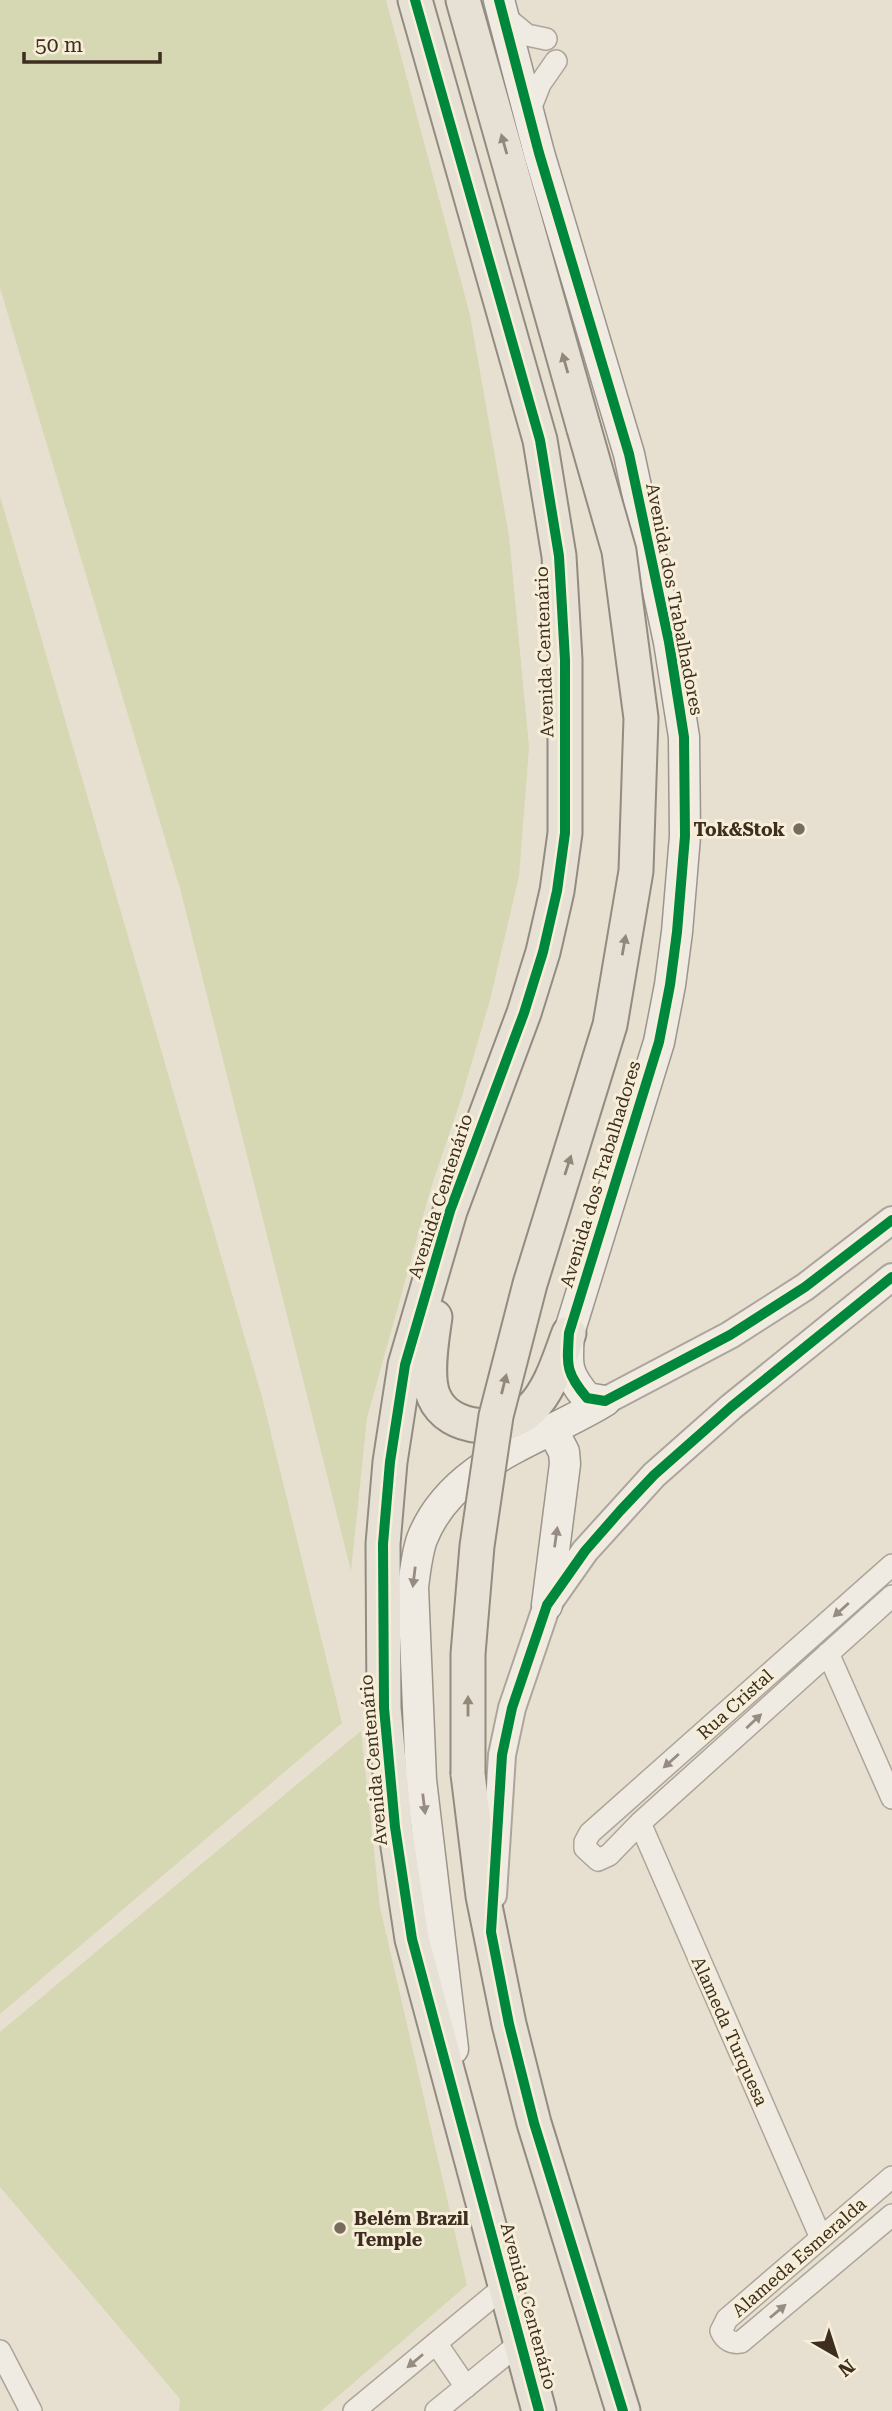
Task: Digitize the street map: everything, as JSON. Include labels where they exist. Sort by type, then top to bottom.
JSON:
[{"type":"main road","name":"Avenida Centenário","points":[[415,0],[540,440],[559,556],[565,660],[565,833],[557,891],[543,952],[524,1013],[450,1210],[405,1365],[390,1462],[384,1530],[384,1708],[395,1827],[412,1939],[539,2411]]},
{"type":"main road","points":[[463,0],[619,551],[641,718],[636,871],[610,1025],[530,1284],[496,1416],[477,1546],[468,1654],[468,1774],[483,1896],[509,2024],[534,2123],[623,2411]]},
{"type":"main road","name":"Avenida dos Trabalhadores","points":[[502,8],[586,318],[629,454],[669,642],[684,737],[685,836],[677,932],[659,1042],[569,1333],[568,1362],[571,1377],[587,1398],[605,1401]]},
{"type":"main road","points":[[450,1210],[431,1340],[432,1394],[440,1408],[460,1421],[479,1426],[506,1424],[519,1418],[537,1402],[551,1380],[569,1333]]},
{"type":"main road","name":"Avenida Centenário","points":[[462,2122],[421,1780],[413,1600],[416,1564],[422,1539],[436,1513],[457,1489],[480,1469],[605,1401]]},
{"type":"main road","points":[[547,1605],[565,1464],[564,1452],[552,1429]]},
{"type":"street","points":[[502,8],[527,35],[546,39]]},
{"type":"street","points":[[529,112],[540,84],[556,61]]},
{"type":"street","points":[[605,1401],[730,1335],[805,1287],[892,1220]]},
{"type":"street","points":[[491,1932],[502,1755],[512,1708],[547,1605],[585,1551],[654,1475],[731,1407],[892,1277]]},
{"type":"street","name":"Rua Cristal","points":[[892,1565],[590,1833],[585,1842],[589,1853],[598,1860],[604,1858],[892,1596]]},
{"type":"street","points":[[828,1653],[892,1798]]},
{"type":"street","points":[[713,1724],[728,1745]]},
{"type":"street","name":"Alameda Turquesa","points":[[640,1823],[821,2238]]},
{"type":"street","name":"Alameda Esmeralda","points":[[892,2177],[724,2322],[721,2331],[727,2340],[732,2343],[741,2342],[892,2215]]},
{"type":"street","points":[[354,2411],[505,2286]]},
{"type":"street","points":[[436,2343],[466,2387]]},
{"type":"street","points":[[436,2411],[520,2343]]},
{"type":"street","points":[[0,2351],[31,2411]]},
{"type":"green space","points":[[0,0],[386,0],[470,315],[509,536],[529,747],[519,876],[490,1000],[431,1188],[367,1418],[351,1571],[181,892],[0,288]]},
{"type":"green space","points":[[0,496],[262,1397],[342,1723],[0,2014]]},
{"type":"green space","points":[[361,1731],[380,1907],[467,2285],[321,2411],[179,2411],[180,2399],[0,2187],[0,2032]]},
{"type":"cycle path","points":[[415,0],[540,440],[559,556],[565,660],[565,833],[557,891],[543,952],[524,1013],[450,1211],[405,1365],[390,1462],[383,1544],[384,1708],[395,1827],[412,1939],[539,2411]]},
{"type":"cycle path","points":[[499,0],[539,153],[629,454],[669,642],[684,737],[685,836],[670,985],[659,1042],[569,1333],[568,1361],[571,1374],[587,1398],[605,1401],[730,1335],[805,1287],[892,1220]]},
{"type":"cycle path","points":[[623,2411],[534,2123],[509,2024],[491,1932],[502,1755],[512,1708],[547,1605],[585,1551],[620,1511],[654,1475],[731,1407],[892,1277]]},
{"type":"place","name":"Tok&Stok","points":[[799,829]]},
{"type":"place","name":"Belém Brazil Temple","points":[[340,2228]]}]
